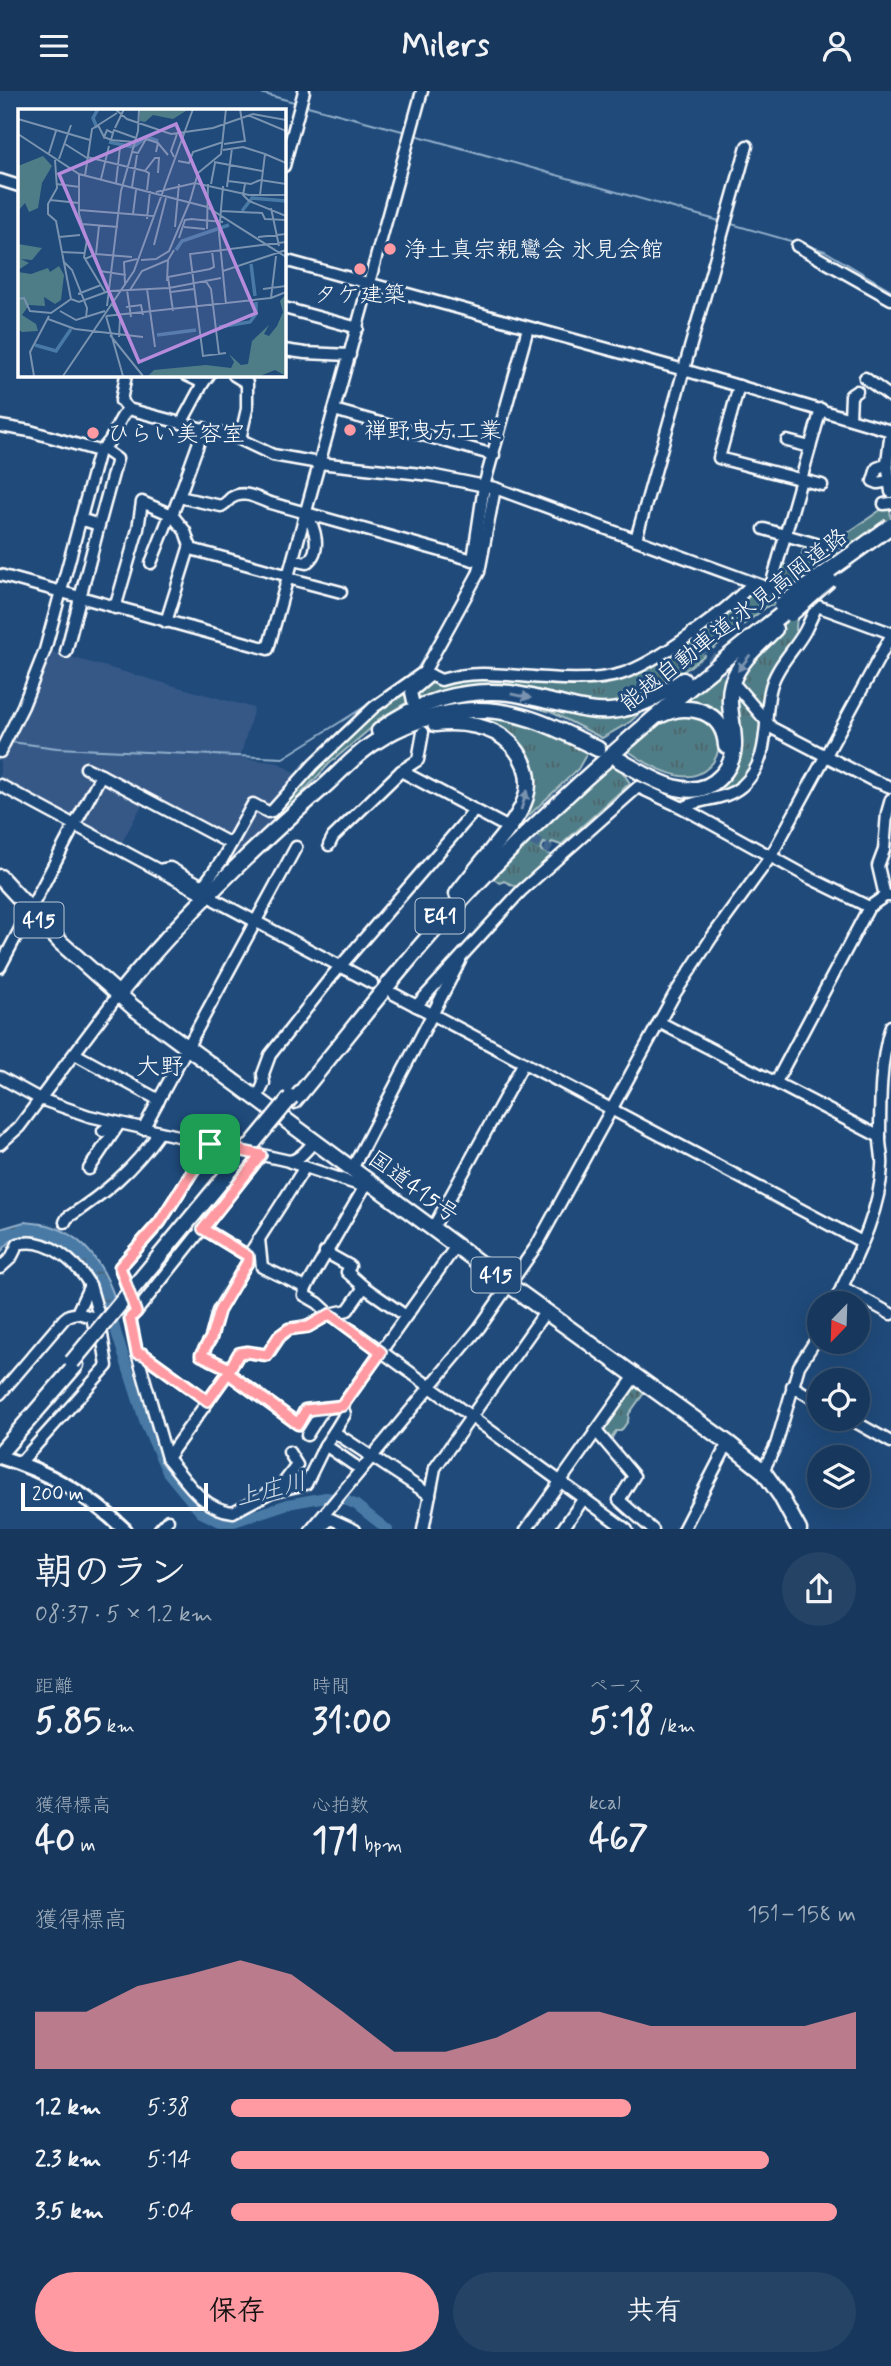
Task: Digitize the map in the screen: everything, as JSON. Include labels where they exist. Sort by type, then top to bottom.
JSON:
[{"type":"highway","name":"能越自動車道;氷見高岡道路","points":[[611,752],[684,690],[891,526]]},
{"type":"highway","name":"能越自動車道;氷見高岡道路","points":[[611,752],[696,671],[891,533]]},
{"type":"highway","points":[[611,752],[654,780],[680,789],[705,787],[716,781],[726,771],[733,756],[731,685],[749,655],[787,609]]},
{"type":"highway","points":[[118,995],[172,933],[290,816],[394,719],[418,707],[451,696],[490,692],[609,712],[646,703],[696,671]]},
{"type":"highway","points":[[371,741],[437,715],[482,710],[523,716],[665,776],[686,781],[708,776],[724,758],[727,744],[724,732],[714,717],[698,709],[671,710],[647,723]]},
{"type":"highway","points":[[371,741],[424,725],[446,722],[475,726],[494,733],[508,740],[523,758],[528,782],[519,815],[441,914]]},
{"type":"highway","name":"E41","points":[[3,1447],[292,1099],[441,914],[520,830],[611,752]]},
{"type":"highway","name":"E41","points":[[292,1099],[466,896],[611,752]]},
{"type":"highway","name":"国道415号","points":[[0,877],[29,910],[118,995],[352,1169],[367,1184],[433,1229],[763,1471],[799,1529]]},
{"type":"main road","points":[[3,1447],[20,1463],[56,1479],[85,1497],[125,1529]]},
{"type":"street","points":[[285,162],[304,91]]},
{"type":"street","points":[[0,575],[268,649],[422,91]]},
{"type":"street","points":[[636,539],[747,146]]},
{"type":"street","points":[[0,180],[18,186]]},
{"type":"street","points":[[797,246],[891,299]]},
{"type":"street","points":[[285,260],[684,370],[891,431],[888,464],[890,487],[873,481],[877,468],[888,464]]},
{"type":"street","points":[[285,308],[358,328]]},
{"type":"street","points":[[414,701],[411,692],[427,673],[479,572],[494,455],[528,328]]},
{"type":"street","points":[[285,350],[350,355]]},
{"type":"street","points":[[126,376],[121,401],[128,409],[240,439],[273,455],[319,463],[430,475],[490,487],[891,635],[771,856],[712,937],[659,1022],[537,1245],[479,1328],[311,1529]]},
{"type":"street","points":[[236,376],[247,383],[247,409],[240,439]]},
{"type":"street","points":[[865,378],[891,397]]},
{"type":"street","points":[[182,422],[206,379]]},
{"type":"street","points":[[739,386],[719,458],[822,485]]},
{"type":"street","points":[[850,418],[852,395],[857,391]]},
{"type":"street","points":[[0,752],[38,668],[101,450],[108,446],[128,409]]},
{"type":"street","points":[[770,589],[821,409]]},
{"type":"street","points":[[334,410],[494,455]]},
{"type":"street","points":[[0,426],[101,450],[117,459],[66,652]]},
{"type":"street","points":[[151,563],[204,428]]},
{"type":"street","points":[[787,441],[810,447]]},
{"type":"street","points":[[179,496],[221,506],[232,497],[245,493],[267,502],[473,560],[490,487]]},
{"type":"street","points":[[116,608],[138,529],[142,502],[171,515],[185,531],[191,549],[341,592]]},
{"type":"street","points":[[293,560],[306,563],[313,557],[316,534],[306,513]]},
{"type":"street","points":[[80,519],[99,525]]},
{"type":"street","points":[[764,529],[823,546]]},
{"type":"street","points":[[166,622],[190,545]]},
{"type":"street","points":[[427,673],[441,680],[453,676],[487,674],[589,680],[621,674],[693,632],[752,584]]},
{"type":"street","points":[[683,808],[690,804],[722,798],[749,779],[760,759],[768,723],[770,689],[817,607]]},
{"type":"street","points":[[693,632],[701,644]]},
{"type":"street","points":[[159,870],[170,867],[204,886],[253,804],[268,812],[272,811],[305,773],[374,707],[427,673]]},
{"type":"street","points":[[737,687],[772,728],[872,780],[891,787]]},
{"type":"street","points":[[329,845],[333,837],[401,771],[418,760],[423,732]]},
{"type":"street","points":[[86,768],[231,844]]},
{"type":"street","points":[[401,771],[505,826]]},
{"type":"street","points":[[0,967],[101,775]]},
{"type":"street","points":[[0,785],[372,983]]},
{"type":"street","points":[[416,1006],[555,852],[638,787],[683,808],[810,878],[869,907]]},
{"type":"street","points":[[776,1083],[869,907],[888,896],[878,866],[884,850],[891,799]]},
{"type":"street","points":[[257,1099],[264,1083],[263,1074],[270,1055],[475,810]]},
{"type":"street","points":[[143,1129],[296,847]]},
{"type":"street","points":[[352,1169],[460,965],[461,957]]},
{"type":"street","points":[[394,994],[862,1243]]},
{"type":"street","points":[[0,1144],[19,1127],[118,995]]},
{"type":"street","points":[[659,1022],[880,1137]]},
{"type":"street","points":[[840,1291],[862,1243],[877,1195],[882,1166],[880,1137],[884,1047],[891,1025]]},
{"type":"street","points":[[75,1054],[159,1100]]},
{"type":"street","points":[[433,1229],[523,1063]]},
{"type":"street","points":[[0,1077],[40,1099],[89,1117],[289,1161],[367,1184],[325,1252],[304,1295],[627,1529]]},
{"type":"street","points":[[103,1131],[114,1122]]},
{"type":"street","points":[[89,1169],[114,1122]]},
{"type":"street","points":[[65,1222],[131,1170],[159,1133]]},
{"type":"street","points":[[289,1161],[294,1161],[314,1142]]},
{"type":"street","points":[[136,1312],[120,1267],[160,1222],[210,1144]]},
{"type":"street","points":[[261,1155],[200,1226],[130,1318],[137,1353],[167,1458],[201,1499],[220,1511],[233,1513],[278,1490],[306,1484],[325,1445],[345,1413],[342,1406]]},
{"type":"street","points":[[305,1167],[248,1258],[219,1311],[211,1338],[201,1355],[229,1371],[298,1424],[306,1410],[342,1406],[456,1246]]},
{"type":"street","points":[[170,1207],[184,1217]]},
{"type":"street","points":[[200,1226],[262,1267],[306,1287]]},
{"type":"street","points":[[259,1239],[262,1267]]},
{"type":"street","points":[[0,1268],[11,1258],[18,1244],[26,1242],[53,1249],[70,1261],[82,1272],[90,1285],[99,1316],[107,1366],[20,1463]]},
{"type":"street","points":[[325,1252],[349,1266],[347,1272],[364,1287],[406,1316]]},
{"type":"street","points":[[77,1313],[90,1285]]},
{"type":"street","points":[[167,1458],[239,1353],[267,1355],[279,1336],[289,1329],[308,1327],[330,1314],[348,1310],[364,1287]]},
{"type":"street","points":[[842,1287],[891,1314]]},
{"type":"street","points":[[424,1529],[435,1468],[546,1311]]},
{"type":"street","points":[[0,1394],[64,1319],[77,1313],[92,1317],[101,1372]]},
{"type":"street","points":[[137,1353],[143,1354],[208,1401]]},
{"type":"street","points":[[763,1471],[776,1445],[799,1366],[807,1354]]},
{"type":"street","points":[[526,1529],[635,1376]]},
{"type":"street","points":[[792,1386],[807,1395]]},
{"type":"street","points":[[307,1435],[324,1408]]},
{"type":"street","points":[[596,1431],[634,1476],[620,1500],[653,1529]]},
{"type":"street","points":[[870,1431],[891,1443]]},
{"type":"street","points":[[334,1432],[430,1495]]},
{"type":"street","points":[[682,1529],[728,1443]]},
{"type":"street","points":[[325,1445],[354,1465]]},
{"type":"street","points":[[278,1490],[297,1465],[289,1452]]},
{"type":"street","points":[[562,1529],[584,1498]]},
{"type":"street","points":[[319,1529],[331,1519],[355,1529]]},
{"type":"street","points":[[159,1529],[168,1520]]},
{"type":"shaded area","points":[[49,651],[254,708],[240,758],[279,763],[303,779],[271,817],[276,821],[242,855],[143,803],[120,846],[0,782],[0,762]]},
{"type":"green space","points":[[890,506],[891,522],[851,551],[830,545],[885,507]]},
{"type":"green space","points":[[805,544],[845,555],[792,593],[776,586],[782,564],[797,568]]},
{"type":"green space","points":[[750,593],[776,603],[769,605],[711,650],[698,636],[699,630]]},
{"type":"green space","points":[[797,612],[798,632],[772,671],[765,701],[762,705],[756,705],[738,680],[780,627]]},
{"type":"green space","points":[[692,639],[705,655],[656,690],[622,703],[584,702],[507,685],[480,685],[415,699],[414,692],[432,680],[454,682],[490,678],[594,683],[622,678]]},
{"type":"green space","points":[[740,653],[728,681],[728,730],[709,707],[679,702]]},
{"type":"green space","points":[[404,688],[409,701],[377,720],[377,723],[330,763],[276,821],[271,816],[348,734]]},
{"type":"green space","points":[[735,690],[753,711],[762,729],[753,765],[739,782],[721,793],[680,802],[633,779],[632,774],[670,791],[729,773]]},
{"type":"green space","points":[[495,696],[627,715],[643,710],[630,722],[602,738],[551,712]]},
{"type":"green space","points":[[687,713],[708,720],[717,737],[717,754],[714,761],[703,771],[696,775],[681,776],[653,766],[627,750],[664,720]]},
{"type":"green space","points":[[489,716],[552,733],[587,753],[578,769],[525,819],[534,784],[529,758],[513,743],[461,717]]},
{"type":"green space","points":[[610,766],[621,770],[630,783],[561,845],[544,843],[540,850],[553,856],[519,888],[492,878],[531,837]]},
{"type":"green space","points":[[631,1384],[644,1393],[621,1431],[616,1431],[610,1441],[598,1432]]},
{"type":"water","points":[[24,1222],[48,1225],[63,1231],[75,1238],[93,1256],[107,1278],[116,1302],[105,1317],[91,1274],[63,1247],[39,1237],[27,1236],[14,1239],[0,1253],[0,1229]]},
{"type":"waterway","points":[[253,91],[298,103]]},
{"type":"waterway","points":[[304,105],[406,132]]},
{"type":"waterway","points":[[415,135],[723,222]]},
{"type":"waterway","points":[[728,223],[794,242]]},
{"type":"waterway","points":[[806,245],[825,251],[891,290]]},
{"type":"waterway","points":[[467,584],[475,563]]},
{"type":"waterway","points":[[11,742],[57,748],[283,758],[380,697],[417,669],[451,613]]},
{"type":"waterway","name":"上庄川","points":[[111,1310],[146,1426],[167,1472],[201,1513],[220,1522],[234,1522],[288,1504],[326,1497],[355,1504],[387,1529]]},
{"type":"tunnel","points":[[701,644],[735,683]]},
{"type":"tunnel","points":[[505,826],[551,850]]},
{"type":"place","name":"浄土真宗親鸞会 氷見会館","points":[[390,249]]},
{"type":"place","name":"タケ建築","points":[[360,269]]},
{"type":"place","name":"禅野曳方工業","points":[[350,430]]},
{"type":"place","name":"ひらい美容室","points":[[93,433]]},
{"type":"district","name":"大野","points":[[160,1066]]},
{"type":"route","points":[[210,1144],[261,1155],[203,1229],[248,1256],[248,1261],[219,1311],[211,1338],[201,1355],[230,1369],[239,1353],[255,1352],[267,1355],[279,1336],[289,1329],[308,1327],[330,1314],[381,1352],[342,1406],[306,1410],[298,1424],[228,1373],[208,1401],[143,1354],[137,1353],[130,1318],[136,1312],[120,1267],[160,1222],[210,1144]]}]
